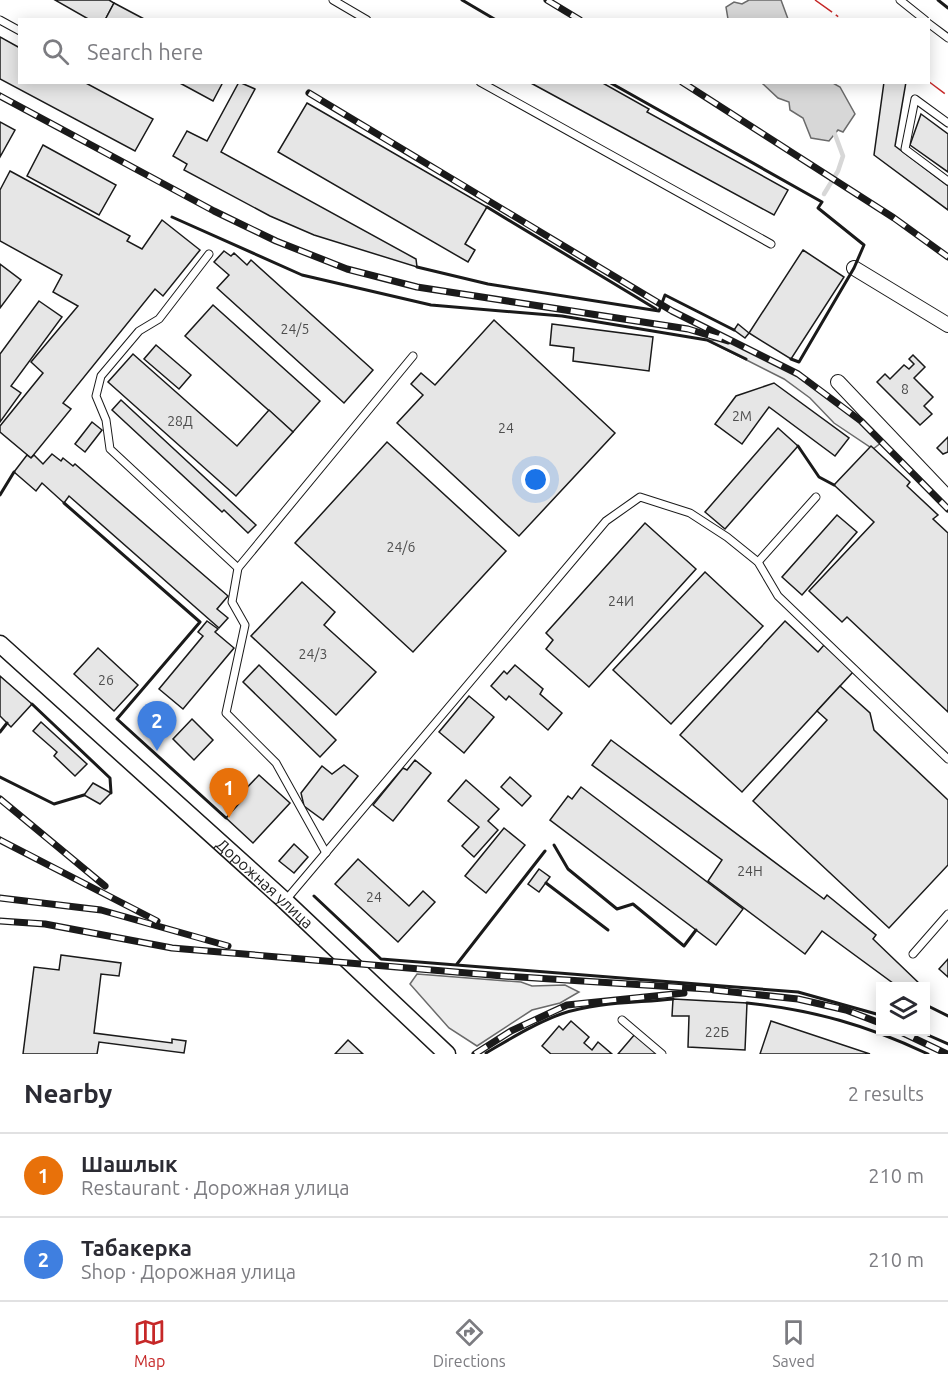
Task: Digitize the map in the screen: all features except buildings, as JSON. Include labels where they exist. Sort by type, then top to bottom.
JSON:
[{"type":"street","points":[[854,268],[948,325]]},
{"type":"street","points":[[838,382],[948,498]]},
{"type":"street","name":"Дорожная улица","points":[[0,644],[285,901],[447,1054]]},
{"type":"lane","points":[[333,0],[364,18]]},
{"type":"lane","points":[[900,0],[922,18]]},
{"type":"lane","points":[[0,20],[18,30]]},
{"type":"lane","points":[[930,24],[948,38]]},
{"type":"lane","points":[[484,84],[771,244]]},
{"type":"lane","points":[[948,123],[915,99],[904,149],[948,181]]},
{"type":"lane","points":[[209,254],[159,319],[139,331],[101,376],[96,396],[106,420],[111,449],[238,568]]},
{"type":"lane","points":[[326,853],[276,763],[226,713],[245,625],[232,602],[238,568],[413,356]]},
{"type":"lane","points":[[285,901],[606,520],[640,496],[690,513],[727,537],[758,562],[778,596],[948,759]]},
{"type":"lane","points":[[758,562],[816,497]]},
{"type":"lane","points":[[913,954],[948,914]]},
{"type":"lane","points":[[622,1020],[662,1054]]},
{"type":"shaded area","points":[[749,0],[781,0],[788,18],[728,18],[726,7],[734,2],[742,4]]},
{"type":"shaded area","points":[[763,84],[835,84],[840,87],[855,114],[843,132],[838,130],[829,141],[811,138],[803,118],[790,110],[789,102],[778,98]]},
{"type":"shaded area","points":[[707,340],[728,341],[798,374],[861,421],[882,442],[873,449],[834,423],[810,398],[784,379]]},
{"type":"shaded area","points":[[417,974],[521,982],[532,986],[565,985],[579,992],[560,1003],[532,1010],[477,1046],[449,1028],[410,984]]},
{"type":"waterway","points":[[824,194],[838,171],[843,156],[833,129]]},
{"type":"railway","points":[[547,0],[577,18]]},
{"type":"railway","points":[[685,84],[894,218],[948,257]]},
{"type":"railway","points":[[309,93],[672,311],[798,374],[861,421],[948,509]]},
{"type":"railway","points":[[0,96],[214,211],[276,241],[347,269],[417,287],[688,329],[728,341]]},
{"type":"railway","points":[[0,799],[105,886]]},
{"type":"railway","points":[[0,840],[157,921]]},
{"type":"railway","points":[[0,898],[101,910],[228,946]]},
{"type":"railway","points":[[0,921],[45,924],[172,948],[503,976],[723,990]]},
{"type":"railway","points":[[714,990],[798,999],[846,1010],[876,1021]]},
{"type":"railway","points":[[475,1054],[511,1031],[567,1005],[684,993]]},
{"type":"railway","points":[[909,1036],[947,1054]]},
{"type":"wall","points":[[462,0],[493,18]]},
{"type":"wall","points":[[938,0],[948,8]]},
{"type":"wall","points":[[613,84],[822,202],[818,208],[864,245],[854,268],[799,362],[791,359]]},
{"type":"wall","points":[[487,207],[656,309]]},
{"type":"wall","points":[[172,217],[302,275],[431,305],[562,316],[707,340],[746,359]]},
{"type":"wall","points":[[417,267],[488,284],[659,311],[665,295],[734,330]]},
{"type":"wall","points":[[798,446],[819,477],[834,485]]},
{"type":"wall","points":[[0,495],[14,472]]},
{"type":"wall","points":[[64,503],[200,622],[117,719],[226,818]]},
{"type":"wall","points":[[32,704],[110,778],[111,793]]},
{"type":"wall","points":[[0,732],[7,723]]},
{"type":"wall","points":[[0,777],[54,804],[84,795]]},
{"type":"wall","points":[[554,845],[568,869],[617,909],[633,904],[684,946],[696,930]]},
{"type":"wall","points":[[457,964],[545,851]]},
{"type":"wall","points":[[546,883],[608,930]]},
{"type":"wall","points":[[314,896],[381,959],[798,992],[876,1014]]},
{"type":"wall","points":[[486,1053],[541,1022],[574,1010],[602,1005],[673,999]]},
{"type":"wall","points":[[747,1003],[795,1010],[839,1020],[928,1054]]},
{"type":"wall","points":[[930,1007],[948,1016]]},
{"type":"wall","points":[[930,1036],[948,1044]]},
{"type":"power","points":[[815,0],[840,18]]},
{"type":"power","points":[[930,82],[948,96]]},
{"type":"place","name":"Табакерка","points":[[157,751]]},
{"type":"place","name":"Шашлык","points":[[229,818]]}]
